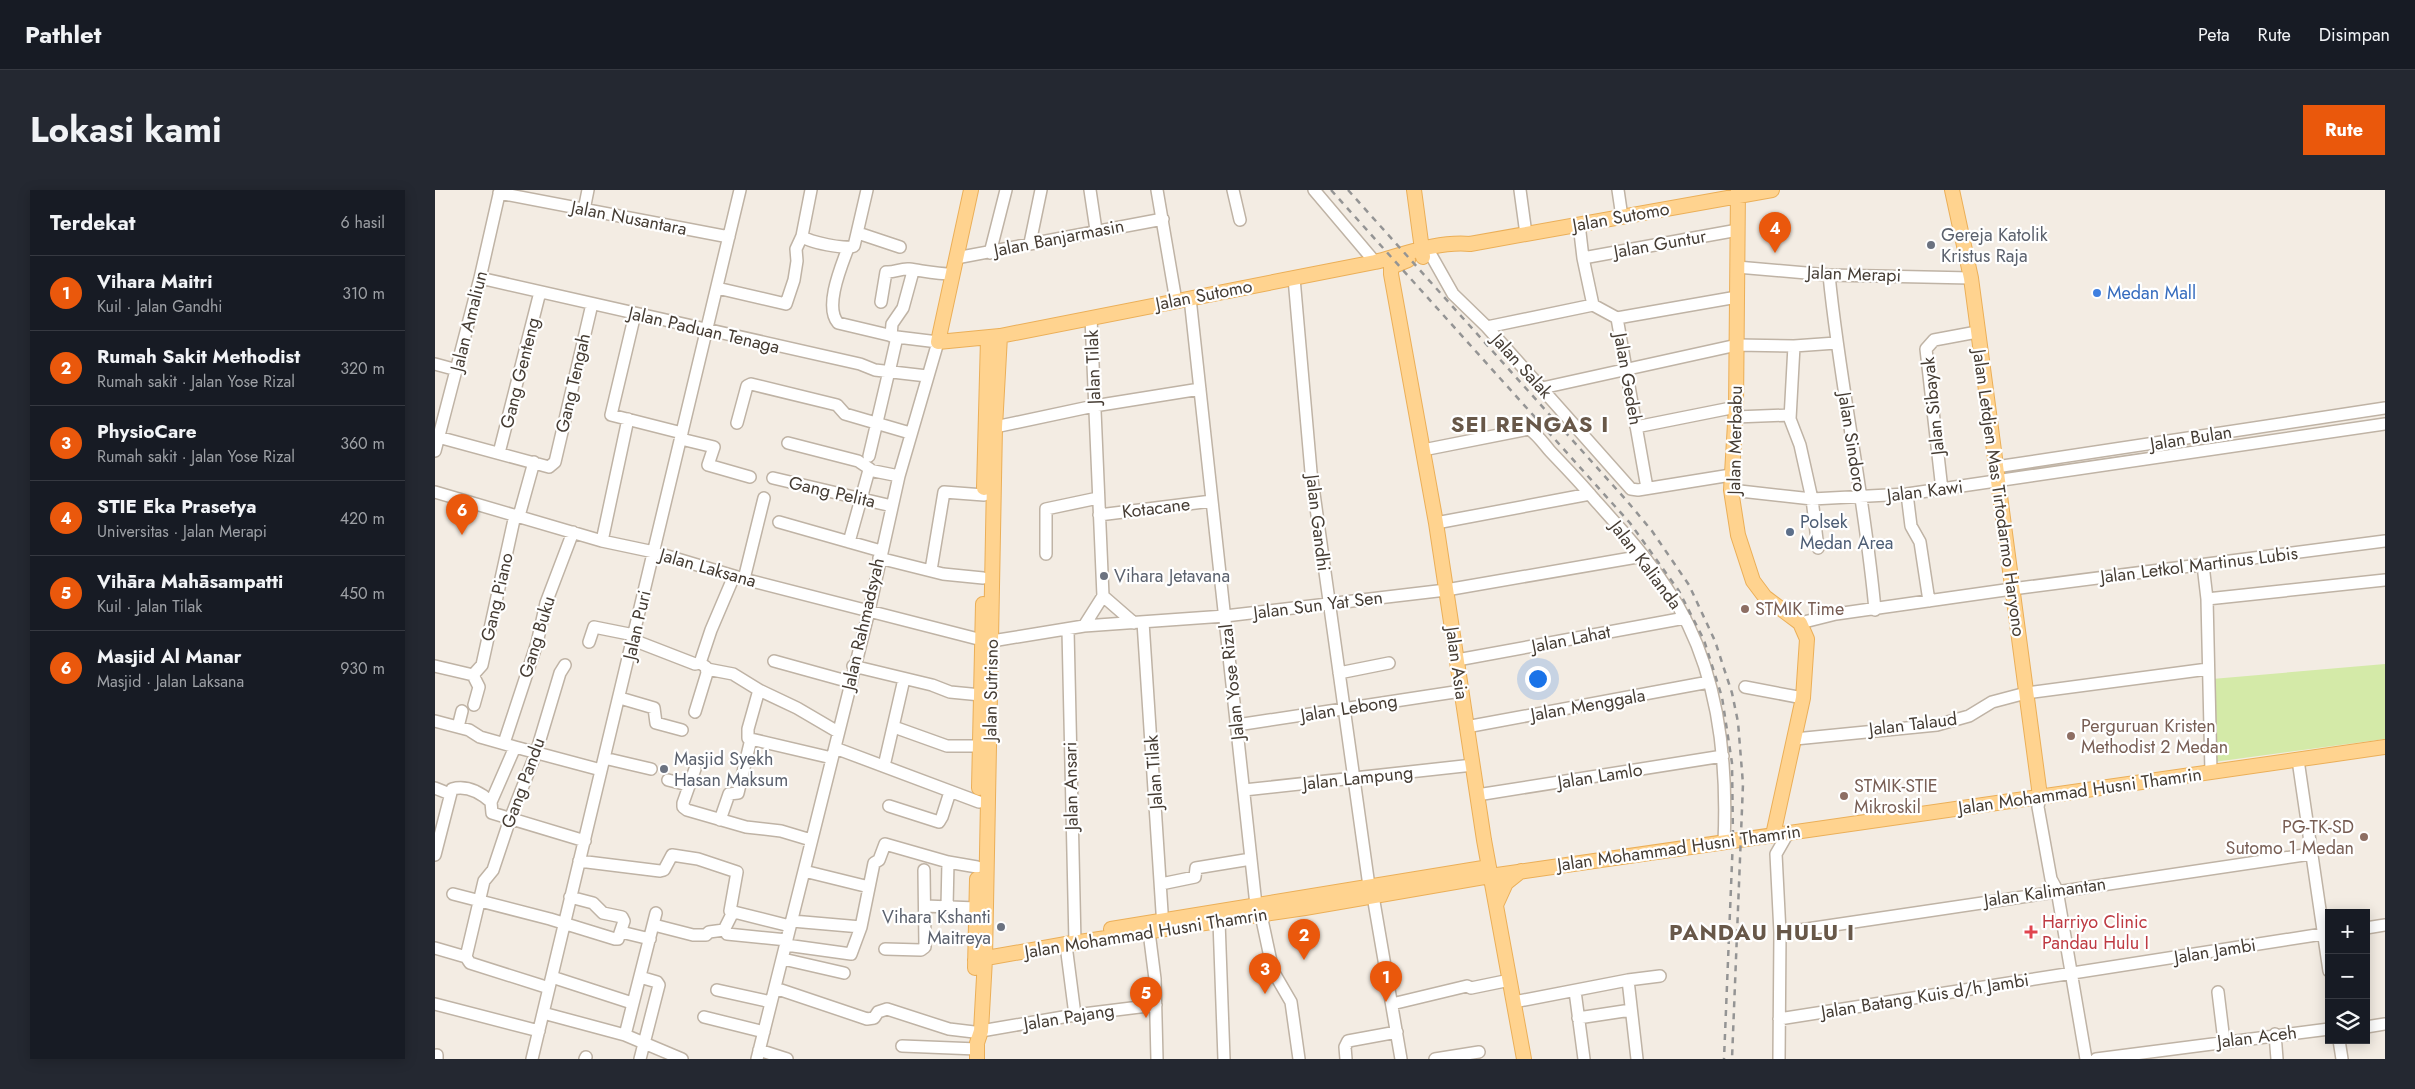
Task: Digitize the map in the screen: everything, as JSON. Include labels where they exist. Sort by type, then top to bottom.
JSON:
[{"type":"main road","name":"Jalan Rahmadsyah","points":[[937,342],[971,190]]},
{"type":"main road","points":[[1414,190],[1425,254]]},
{"type":"main road","name":"Jalan Sutomo","points":[[937,342],[994,337],[1375,262],[1458,251],[1470,244],[1622,217],[1731,194],[1772,190]]},
{"type":"main road","name":"Jalan Letdjen Mas Tirtodarmo Haryono","points":[[1952,190],[1971,278],[2040,796]]},
{"type":"main road","name":"Jalan Merbabu","points":[[1731,194],[1738,230],[1737,345],[1731,475],[1731,490],[1738,535],[1753,581],[1765,597],[1800,624]]},
{"type":"main road","name":"Jalan Sutomo","points":[[1391,267],[1425,254]]},
{"type":"main road","name":"Jalan Asia","points":[[1391,267],[1436,523],[1477,795],[1524,1059]]},
{"type":"main road","name":"Jalan Sutrisno","points":[[977,1043],[987,640],[995,427],[994,337]]},
{"type":"main road","name":"Jalan Sutrisno","points":[[980,955],[976,908],[981,694],[987,640],[983,578],[984,495],[994,337]]},
{"type":"main road","points":[[1767,836],[1795,739],[1803,698],[1807,647],[1805,633],[1800,624]]},
{"type":"main road","name":"Jalan Mohammad Husni Thamrin","points":[[980,955],[1072,943],[1156,927],[1490,871],[1521,871],[2385,747]]},
{"type":"main road","points":[[1496,906],[1506,884],[1521,871]]},
{"type":"main road","name":"Jalan Mohammad Husni Thamrin","points":[[1156,927],[1219,921],[1259,910]]},
{"type":"street","points":[[584,210],[588,190]]},
{"type":"street","name":"Jalan Puri","points":[[532,1059],[620,698],[740,190]]},
{"type":"street","points":[[717,288],[786,304],[796,271],[797,241],[802,236],[811,190]]},
{"type":"street","points":[[802,236],[810,241],[848,248],[854,246],[867,190]]},
{"type":"street","points":[[990,252],[1006,190]]},
{"type":"street","points":[[1030,243],[1041,190]]},
{"type":"street","points":[[1090,190],[1096,230]]},
{"type":"street","points":[[1170,190],[1158,191],[1176,301]]},
{"type":"street","points":[[1233,190],[1240,220]]},
{"type":"street","points":[[1315,190],[1375,262]]},
{"type":"street","points":[[1520,190],[1526,234]]},
{"type":"street","points":[[1619,190],[1622,217]]},
{"type":"street","name":"Jalan Nusantara","points":[[500,191],[584,210],[729,237]]},
{"type":"street","name":"Jalan Amaliun","points":[[435,451],[437,432],[452,369],[480,278],[500,191]]},
{"type":"street","name":"Jalan Banjarmasin","points":[[956,258],[1163,218]]},
{"type":"street","points":[[1487,327],[1593,305],[1583,258],[1579,224]]},
{"type":"street","name":"Jalan Guntur","points":[[1583,258],[1738,230]]},
{"type":"street","points":[[858,233],[900,247]]},
{"type":"street","points":[[848,248],[835,288],[833,317],[838,323],[894,336],[937,342]]},
{"type":"street","name":"Jalan Salak","points":[[1425,254],[1453,294],[1487,327],[1631,489],[1731,475]]},
{"type":"street","name":"Jalan Merapi","points":[[1737,267],[1829,274],[1971,278]]},
{"type":"street","points":[[881,302],[886,272],[895,273],[906,268],[924,273],[952,274]]},
{"type":"street","name":"Jalan Sindoro","points":[[1829,274],[1836,343],[1861,498],[1875,610]]},
{"type":"street","points":[[869,456],[890,370],[894,336],[892,324],[903,308],[912,276]]},
{"type":"street","name":"Jalan Paduan Tenaga","points":[[480,278],[707,331],[890,370],[927,376]]},
{"type":"street","name":"Jalan Gandhi","points":[[1294,278],[1311,472],[1328,603],[1371,891],[1401,1059]]},
{"type":"street","name":"Gang Genteng","points":[[499,453],[540,292]]},
{"type":"street","points":[[1617,318],[1737,297]]},
{"type":"street","name":"Jalan Yose Rizal","points":[[1190,298],[1251,859],[1259,910],[1273,971],[1291,1002],[1299,1059]]},
{"type":"street","name":"Gang Tengah","points":[[534,462],[549,467],[555,462],[592,304]]},
{"type":"street","name":"Jalan Gedeh","points":[[1593,305],[1617,318],[1647,488]]},
{"type":"street","points":[[635,314],[611,415],[713,447],[708,465],[749,477]]},
{"type":"street","name":"Jalan Tilak","points":[[1091,318],[1103,596]]},
{"type":"street","name":"Jalan Sibayak","points":[[1942,490],[1926,349],[1934,340],[1977,332]]},
{"type":"street","name":"Jalan Rahmadsyah","points":[[758,1054],[783,959],[853,666],[869,611],[899,476],[937,342]]},
{"type":"street","points":[[1542,388],[1737,345],[1794,346],[1836,343]]},
{"type":"street","points":[[1794,346],[1790,415],[1800,445],[1812,499],[1818,548]]},
{"type":"street","points":[[435,364],[452,369]]},
{"type":"street","points":[[737,423],[747,386],[751,384],[837,405],[845,414],[910,433]]},
{"type":"street","points":[[995,427],[1094,406],[1200,388]]},
{"type":"street","points":[[1636,427],[1735,412],[1790,415]]},
{"type":"street","name":"Jalan Bulan","points":[[1997,474],[2384,412]]},
{"type":"street","points":[[602,541],[628,419]]},
{"type":"street","name":"Jalan Bulan","points":[[1997,474],[2385,424]]},
{"type":"street","name":"Jalan Kalianda","points":[[1423,450],[1524,429],[1533,432],[1643,556],[1667,588],[1685,618],[1709,682],[1717,712],[1723,756],[1726,807],[1724,842]]},
{"type":"street","points":[[437,432],[499,453],[534,462]]},
{"type":"street","points":[[788,443],[858,462],[870,469],[899,476]]},
{"type":"street","name":"Gang Piano","points":[[473,675],[482,666],[517,516],[534,462]]},
{"type":"street","points":[[849,542],[864,481],[870,469]]},
{"type":"street","name":"Jalan Kawi","points":[[1731,490],[1812,499],[1861,498],[1942,490],[1997,474]]},
{"type":"street","name":"Gang Pelita","points":[[773,478],[892,506]]},
{"type":"street","name":"Jalan Laksana","points":[[435,492],[602,541],[654,552],[739,577],[987,640]]},
{"type":"street","points":[[931,570],[944,492],[984,495]]},
{"type":"street","points":[[1436,523],[1590,494]]},
{"type":"street","points":[[1907,494],[1911,526],[1920,542],[1929,602]]},
{"type":"street","points":[[695,712],[711,630],[739,577],[764,498]]},
{"type":"street","points":[[1046,554],[1046,510],[1098,498]]},
{"type":"street","name":"Kotacane","points":[[1099,515],[1212,501]]},
{"type":"street","points":[[779,522],[849,542],[880,555],[931,570],[957,576],[983,578]]},
{"type":"street","name":"Gang Buku","points":[[491,802],[509,745],[546,603],[573,532]]},
{"type":"street","name":"Jalan Letkol Martinus Lubis","points":[[1800,624],[1836,614],[2385,541]]},
{"type":"street","name":"Jalan Sun Yat Sen","points":[[987,640],[1068,630],[1084,626],[1225,616],[1445,590],[1643,556]]},
{"type":"street","points":[[2203,565],[2207,599],[2211,772]]},
{"type":"street","points":[[2207,599],[2385,580]]},
{"type":"street","points":[[1084,626],[1103,596],[1138,623]]},
{"type":"street","name":"Jalan Lahat","points":[[1457,660],[1685,618]]},
{"type":"street","name":"Jalan Tilak","points":[[1138,623],[1161,884],[1156,927],[1157,1059]]},
{"type":"street","points":[[589,642],[594,627],[634,637],[695,664],[733,674],[838,732]]},
{"type":"street","name":"Jalan Ansari","points":[[1068,630],[1072,943],[1075,1016]]},
{"type":"street","points":[[774,662],[849,682]]},
{"type":"street","points":[[1339,673],[1389,663]]},
{"type":"street","name":"Gang Pandu","points":[[466,957],[484,881],[493,870],[535,753],[557,680],[565,665]]},
{"type":"street","points":[[435,666],[473,675],[479,687],[474,704]]},
{"type":"street","points":[[853,666],[950,692],[981,694]]},
{"type":"street","name":"Jalan Talaud","points":[[1795,739],[1950,722],[1969,716],[1992,702],[2026,693],[2208,669]]},
{"type":"street","points":[[884,766],[904,679]]},
{"type":"street","name":"Jalan Menggala","points":[[1466,727],[1709,682]]},
{"type":"street","points":[[1745,687],[1803,698]]},
{"type":"street","points":[[720,820],[729,794],[738,793],[751,740],[748,729],[759,690]]},
{"type":"street","name":"Jalan Lebong","points":[[1237,725],[1461,691]]},
{"type":"street","points":[[620,698],[654,708],[656,722],[682,730]]},
{"type":"street","points":[[458,727],[462,711]]},
{"type":"street","points":[[435,722],[469,730],[480,737],[535,753],[601,770]]},
{"type":"street","points":[[894,727],[947,746],[979,746]]},
{"type":"street","points":[[751,740],[833,753],[884,766],[979,802]]},
{"type":"street","name":"Jalan Lamlo","points":[[1477,795],[1723,756]]},
{"type":"street","points":[[604,758],[651,769]]},
{"type":"street","points":[[2298,760],[2311,854],[2325,929]]},
{"type":"street","name":"Jalan Lampung","points":[[1244,790],[1473,765]]},
{"type":"street","points":[[695,769],[683,807],[746,827],[774,830],[811,840]]},
{"type":"street","points":[[668,780],[689,786]]},
{"type":"street","points":[[435,788],[451,794]]},
{"type":"street","points":[[435,854],[453,788],[471,789],[481,794],[491,802],[492,813],[585,841]]},
{"type":"street","points":[[889,806],[939,822],[951,792]]},
{"type":"street","points":[[2040,796],[2040,816],[2051,879],[2057,890],[2087,1059]]},
{"type":"street","points":[[1776,854],[1788,833]]},
{"type":"street","points":[[1767,836],[1776,854],[1779,933],[1779,1059]]},
{"type":"street","points":[[727,934],[851,954],[861,928],[874,863],[879,860],[885,844],[948,862],[977,867]]},
{"type":"street","name":"Jalan Kalimantan","points":[[1779,933],[2057,890],[2311,854]]},
{"type":"street","points":[[579,861],[660,871],[664,870],[671,856],[698,859],[735,871],[737,874],[729,909],[733,912],[791,924],[861,928]]},
{"type":"street","points":[[1161,884],[1195,877],[1196,868],[1251,859]]},
{"type":"street","points":[[947,907],[948,862]]},
{"type":"street","points":[[885,949],[923,949],[925,942],[924,870]]},
{"type":"street","points":[[804,871],[869,887]]},
{"type":"street","points":[[453,894],[481,900],[615,940],[619,938],[624,921],[622,917],[603,913],[593,903],[570,897]]},
{"type":"street","points":[[925,906],[976,908]]},
{"type":"street","points":[[654,925],[693,935],[706,935],[715,930],[724,930],[733,912]]},
{"type":"street","points":[[625,1035],[656,913]]},
{"type":"street","points":[[1219,921],[1224,1059]]},
{"type":"street","points":[[2370,927],[2385,925]]},
{"type":"street","points":[[621,932],[650,939]]},
{"type":"street","name":"Jalan Jambi","points":[[2072,973],[2325,934]]},
{"type":"street","points":[[435,948],[466,957],[470,963],[632,1003]]},
{"type":"street","points":[[783,959],[844,973]]},
{"type":"street","name":"Jalan Batang Kuis d/h Jambi","points":[[1779,1019],[2072,973]]},
{"type":"street","points":[[1514,1002],[1628,980],[1660,976]]},
{"type":"street","points":[[640,977],[657,982],[659,985],[640,1059]]},
{"type":"street","points":[[1392,1004],[1467,986],[1471,988],[1510,980]]},
{"type":"street","points":[[1628,980],[1637,1059]]},
{"type":"street","points":[[775,988],[867,1019],[874,1018],[878,1012],[887,1009],[949,1029],[977,1043]]},
{"type":"street","points":[[717,990],[771,1002]]},
{"type":"street","points":[[1575,991],[1584,1059]]},
{"type":"street","points":[[2218,992],[2223,1041]]},
{"type":"street","points":[[435,1004],[539,1031]]},
{"type":"street","name":"Jalan Pajang","points":[[977,1043],[1075,1016],[1156,1005]]},
{"type":"street","points":[[1578,1018],[1631,1010]]},
{"type":"street","points":[[543,1013],[625,1035],[682,1059]]},
{"type":"street","points":[[704,1017],[764,1032]]},
{"type":"street","points":[[2370,1026],[2385,1024]]},
{"type":"street","name":"Jalan Aceh","points":[[2096,1059],[2325,1028]]},
{"type":"street","points":[[1346,1059],[1345,1047],[1348,1041],[1397,1032]]},
{"type":"street","points":[[2275,1034],[2277,1059]]},
{"type":"street","points":[[902,1046],[977,1043]]},
{"type":"street","points":[[2340,1044],[2342,1059]]},
{"type":"street","points":[[1435,1059],[1479,1052]]},
{"type":"street","points":[[758,1054],[787,1059]]},
{"type":"green space","points":[[2385,664],[2385,739],[2214,762],[2212,679]]},
{"type":"railway","points":[[1331,190],[1630,523],[1679,591],[1704,640],[1722,697],[1732,763],[1733,838],[1724,1059]]},
{"type":"railway","points":[[1348,190],[1652,531],[1689,585],[1715,641],[1732,693],[1738,722],[1743,784],[1732,1059]]},
{"type":"place","name":"Gereja Katolik Kristus Raja","points":[[1931,245]]},
{"type":"place","name":"STIE Eka Prasetya","points":[[1775,253]]},
{"type":"place","name":"Medan Mall","points":[[2097,293]]},
{"type":"place","name":"Polsek Medan Area","points":[[1790,532]]},
{"type":"place","name":"Masjid Al Manar","points":[[462,535]]},
{"type":"place","name":"Vihara Jetavana","points":[[1104,576]]},
{"type":"place","name":"STMIK Time","points":[[1745,609]]},
{"type":"place","name":"Perguruan Kristen Methodist 2 Medan","points":[[2071,736]]},
{"type":"place","name":"Masjid Syekh Hasan Maksum","points":[[664,769]]},
{"type":"place","name":"STMIK-STIE Mikroskil","points":[[1844,796]]},
{"type":"place","name":"PG-TK-SD Sutomo 1 Medan","points":[[2364,837]]},
{"type":"place","name":"Vihara Kshanti Maitreya","points":[[1001,927]]},
{"type":"place","name":"Harriyo Clinic Pandau Hulu I","points":[[2031,932]]},
{"type":"place","name":"Rumah Sakit Methodist","points":[[1304,960]]},
{"type":"place","name":"PhysioCare","points":[[1265,994]]},
{"type":"place","name":"Vihara Maitri","points":[[1386,1002]]},
{"type":"place","name":"Vihāra Mahāsampatti","points":[[1146,1018]]},
{"type":"district","name":"SEI RENGAS I","points":[[1530,424]]},
{"type":"district","name":"PANDAU HULU I","points":[[1762,932]]}]
